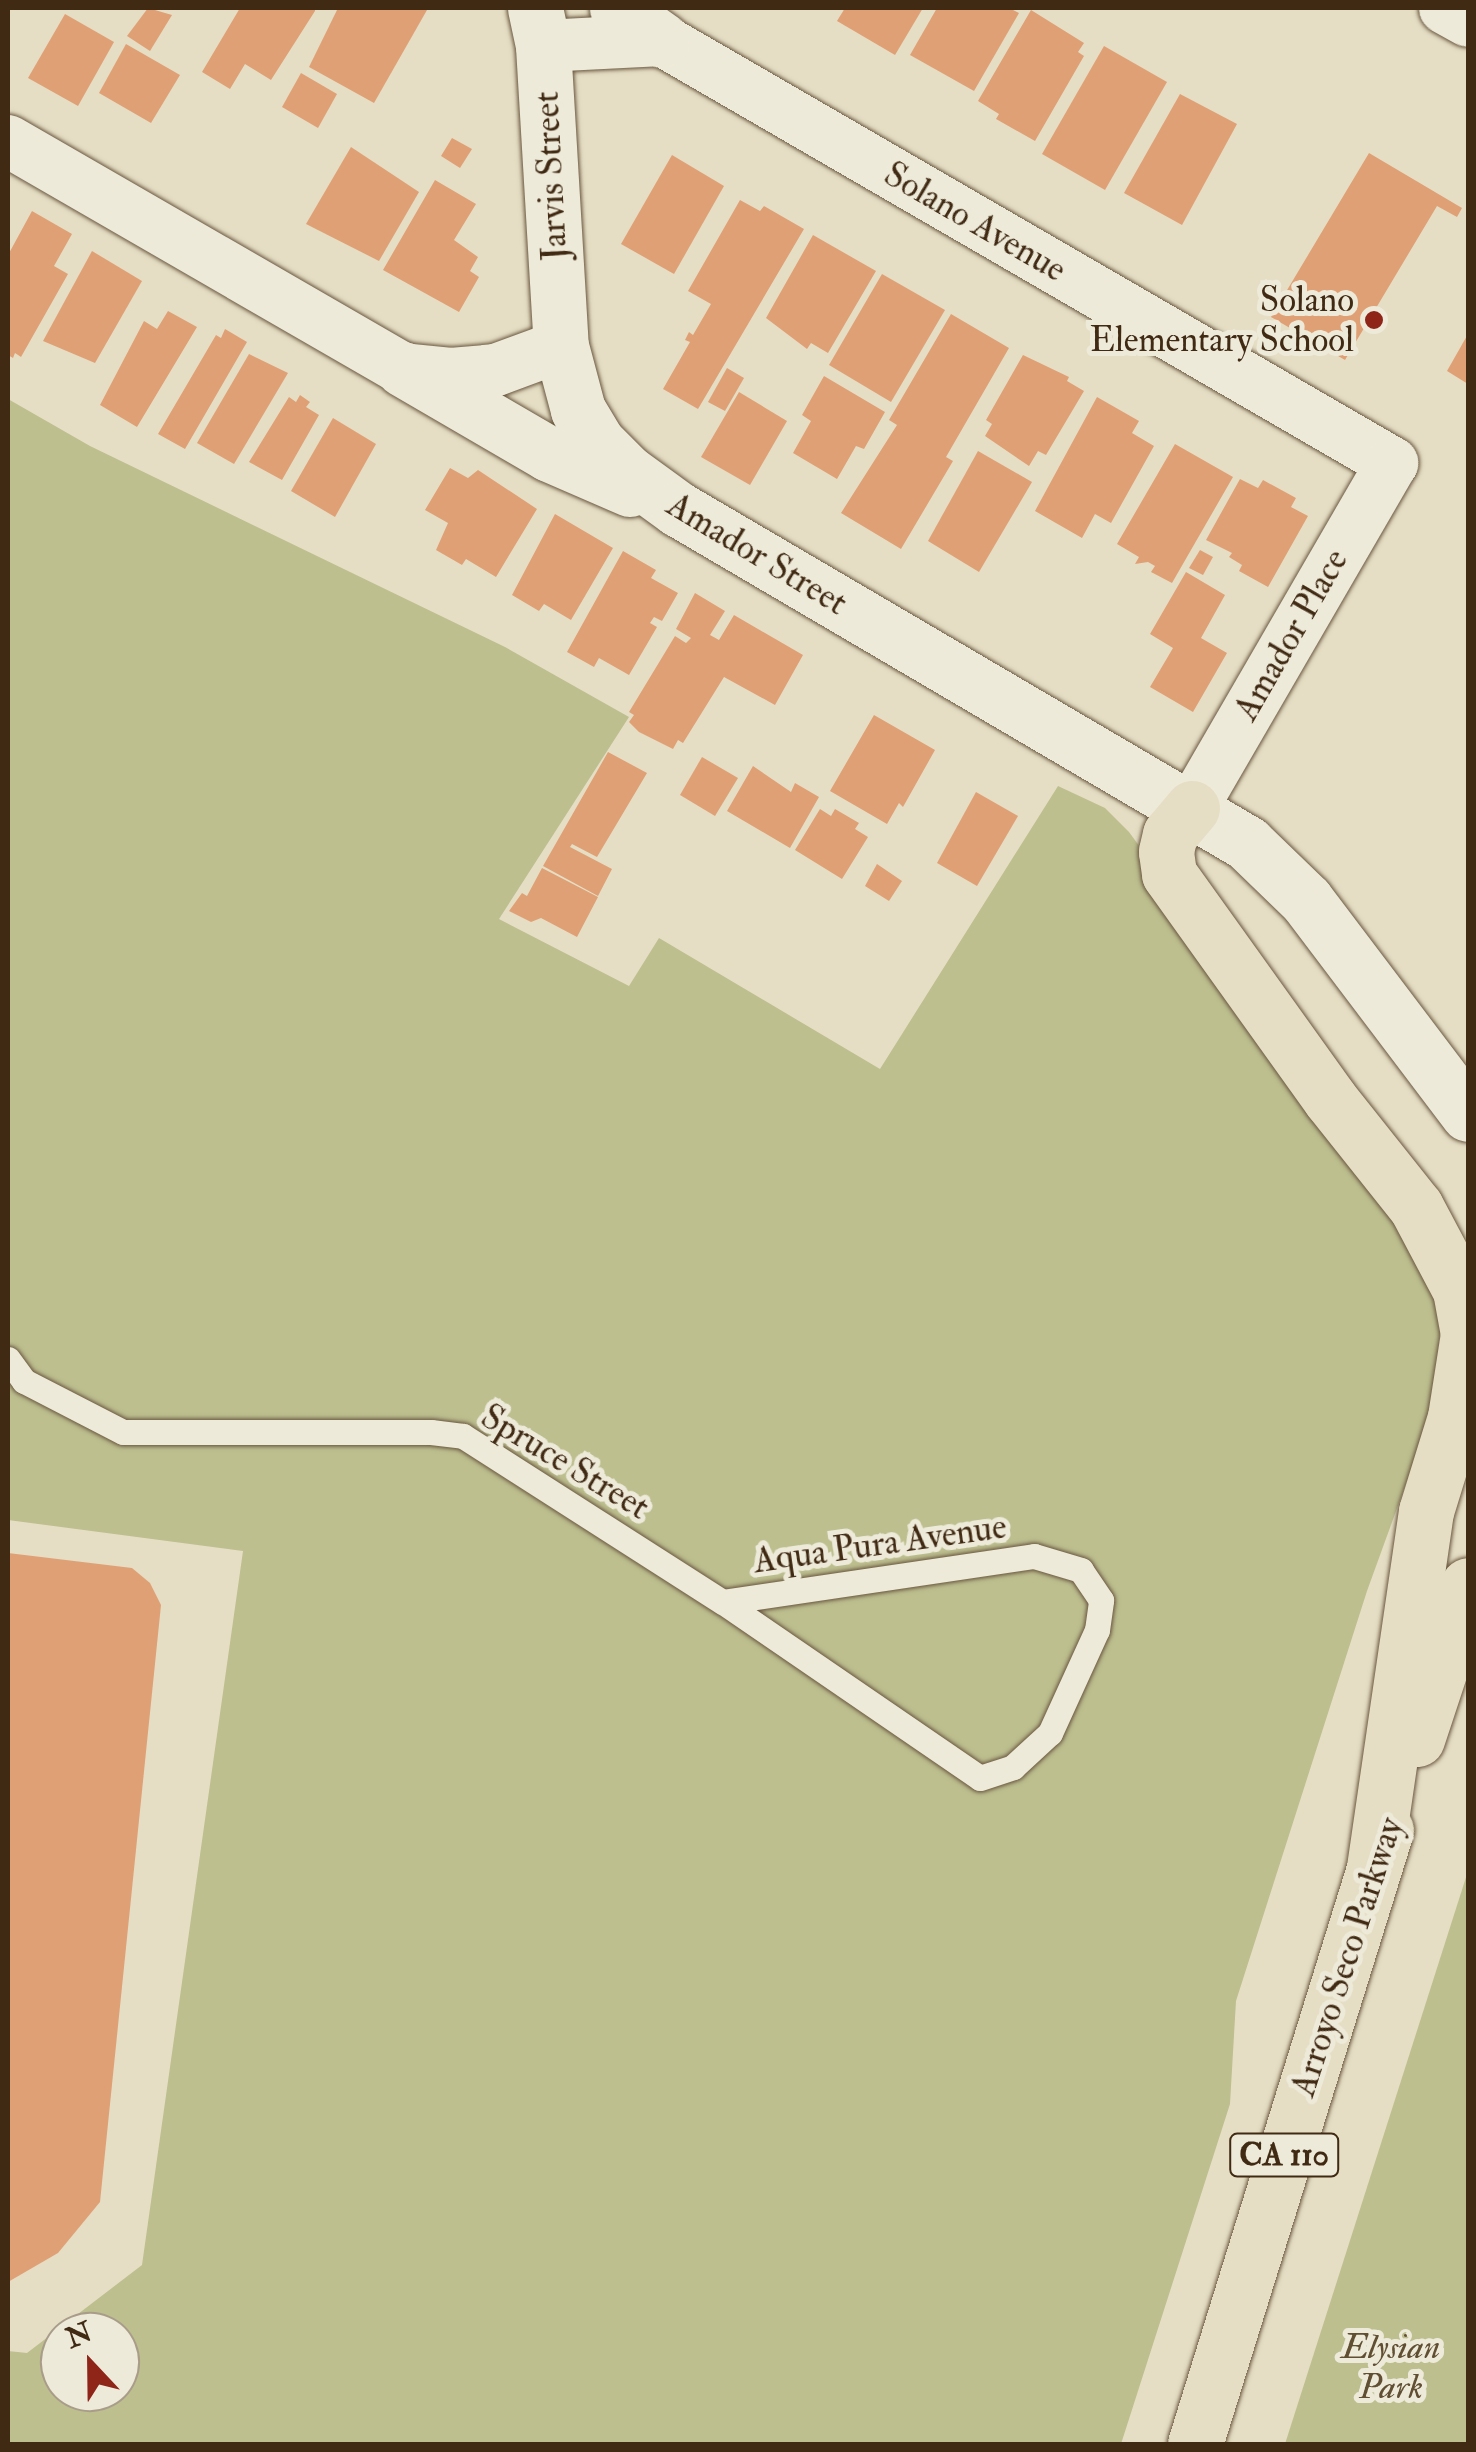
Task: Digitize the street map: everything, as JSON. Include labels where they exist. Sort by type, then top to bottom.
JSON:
[{"type":"highway","points":[[1192,808],[1170,834],[1166,852],[1169,874],[1330,1099],[1416,1207],[1460,1290],[1468,1334],[1455,1416],[1426,1511],[1374,1866]]},
{"type":"highway","name":"Arroyo Seco Parkway","points":[[1194,2444],[1374,1866],[1468,1585]]},
{"type":"main road","points":[[617,8],[672,24]]},
{"type":"main road","name":"Jarvis Street","points":[[539,27],[561,346]]},
{"type":"main road","name":"Amador Street","points":[[561,346],[578,410],[598,443],[626,472],[678,509],[1246,842],[1306,900],[1468,1114]]},
{"type":"main road","points":[[402,370],[549,454],[678,509]]},
{"type":"street","points":[[1445,8],[1468,21]]},
{"type":"street","points":[[539,27],[672,24]]},
{"type":"street","name":"Solano Avenue","points":[[672,24],[1392,463]]},
{"type":"street","points":[[8,141],[402,370],[451,374],[496,370],[561,346]]},
{"type":"street","name":"Amador Place","points":[[1192,808],[1392,463]]},
{"type":"lane","name":"Spruce Street","points":[[8,1358],[24,1382],[123,1432],[431,1432],[463,1436],[722,1602],[980,1778]]},
{"type":"lane","name":"Aqua Pura Avenue","points":[[722,1602],[1034,1556],[1080,1570],[1101,1600],[1097,1630],[1050,1733],[1014,1767],[980,1778]]},
{"type":"green space","points":[[8,399],[90,446],[505,647],[629,717],[499,919],[629,986],[659,938],[880,1069],[1058,786],[1105,808],[1129,832],[1403,1207],[1442,1314],[1432,1412],[1367,1591],[1236,2001],[1230,2104],[1121,2444],[8,2444],[8,2351],[27,2353],[40,2343],[40,2412],[140,2412],[140,2312],[81,2312],[142,2265],[243,1551],[8,1520]]},
{"type":"green space","name":"Elysian Park","points":[[1468,1871],[1468,2444],[1285,2444]]},
{"type":"building","points":[[148,8],[172,15],[150,51],[127,36]]},
{"type":"building","points":[[240,8],[315,11],[271,80],[245,64],[230,89],[202,72]]},
{"type":"building","points":[[338,8],[427,10],[374,103],[309,67]]},
{"type":"building","points":[[845,8],[923,8],[895,55],[837,21]]},
{"type":"building","points":[[937,8],[1009,8],[1019,13],[974,91],[910,55]]},
{"type":"building","points":[[1031,10],[1084,43],[1078,52],[1084,56],[1035,141],[996,119],[999,114],[978,101]]},
{"type":"building","points":[[65,14],[114,42],[78,106],[28,78]]},
{"type":"building","points":[[126,44],[180,75],[151,123],[99,93]]},
{"type":"building","points":[[1104,46],[1167,82],[1105,190],[1042,154]]},
{"type":"building","points":[[301,73],[337,94],[318,128],[282,107]]},
{"type":"building","points":[[1180,94],[1237,124],[1182,225],[1124,193]]},
{"type":"building","points":[[452,138],[472,149],[460,168],[441,156]]},
{"type":"building","points":[[351,147],[419,192],[379,261],[306,224]]},
{"type":"building","points":[[1369,153],[1462,208],[1457,217],[1437,206],[1345,360],[1271,317]]},
{"type":"building","points":[[672,155],[724,186],[674,274],[621,244]]},
{"type":"building","points":[[435,180],[476,204],[454,240],[478,257],[470,271],[479,277],[459,312],[383,270]]},
{"type":"building","points":[[740,200],[760,211],[764,206],[804,229],[698,409],[663,389],[690,342],[685,340],[689,332],[693,335],[711,304],[688,291]]},
{"type":"building","points":[[32,211],[72,234],[54,266],[68,274],[21,357],[15,353],[13,358],[8,355],[8,255]]},
{"type":"building","points":[[813,235],[876,271],[828,353],[811,343],[807,349],[766,318]]},
{"type":"building","points":[[92,251],[142,281],[95,363],[43,341]]},
{"type":"building","points":[[882,274],[945,310],[891,402],[829,365]]},
{"type":"building","points":[[168,311],[197,327],[137,427],[100,405],[144,321],[157,329]]},
{"type":"building","points":[[951,314],[1009,348],[946,457],[953,461],[901,549],[841,513],[897,425],[889,420]]},
{"type":"building","points":[[225,329],[247,342],[185,449],[158,434],[216,335],[221,338]]},
{"type":"building","points":[[1468,334],[1468,384],[1447,371]]},
{"type":"building","points":[[249,354],[288,373],[234,464],[197,443]]},
{"type":"building","points":[[1023,355],[1069,377],[1067,381],[1084,391],[1046,455],[1038,451],[1029,466],[985,436],[992,424],[986,420]]},
{"type":"building","points":[[727,368],[744,378],[725,411],[708,402]]},
{"type":"building","points":[[824,376],[885,412],[864,449],[856,446],[837,479],[793,453],[811,421],[802,415]]},
{"type":"building","points":[[739,392],[787,421],[750,485],[701,457]]},
{"type":"building","points":[[300,395],[310,402],[306,407],[319,415],[282,480],[249,462],[289,397],[296,402]]},
{"type":"building","points":[[1097,397],[1139,421],[1132,433],[1154,446],[1111,523],[1095,514],[1082,538],[1035,511]]},
{"type":"building","points":[[333,418],[376,444],[335,517],[291,491]]},
{"type":"building","points":[[1175,444],[1233,477],[1172,583],[1151,572],[1155,566],[1148,562],[1135,564],[1139,557],[1117,544]]},
{"type":"building","points":[[978,451],[1032,482],[979,572],[928,541]]},
{"type":"building","points":[[450,468],[468,478],[478,470],[537,509],[496,577],[466,559],[462,565],[436,550],[448,523],[425,510]]},
{"type":"building","points":[[1240,479],[1258,488],[1263,480],[1296,498],[1291,507],[1308,516],[1268,587],[1239,571],[1242,565],[1229,557],[1232,553],[1206,540]]},
{"type":"building","points":[[555,514],[613,548],[571,620],[544,604],[539,611],[512,595]]},
{"type":"building","points":[[1200,550],[1213,557],[1203,575],[1189,568]]},
{"type":"building","points":[[623,551],[656,570],[651,578],[678,593],[662,621],[654,617],[650,623],[657,627],[629,675],[599,658],[594,667],[567,652]]},
{"type":"building","points":[[1186,572],[1225,595],[1201,638],[1227,653],[1193,712],[1150,687],[1173,648],[1150,634]]},
{"type":"building","points":[[695,593],[725,611],[710,635],[719,640],[734,615],[803,655],[775,705],[724,677],[683,743],[678,740],[673,749],[639,732],[629,722],[634,715],[629,712],[675,636],[686,643],[691,638],[676,629]]},
{"type":"building","points":[[874,715],[935,750],[903,807],[899,803],[887,824],[830,791]]},
{"type":"building","points":[[608,752],[647,773],[597,857],[572,844],[570,847],[612,869],[598,896],[543,866]]},
{"type":"building","points":[[702,757],[738,778],[715,816],[680,795]]},
{"type":"building","points":[[753,766],[791,792],[795,783],[819,797],[790,848],[727,811]]},
{"type":"building","points":[[976,792],[1018,816],[977,886],[937,863]]},
{"type":"building","points":[[820,809],[831,816],[835,809],[859,823],[855,829],[868,837],[842,879],[795,850]]},
{"type":"building","points":[[877,864],[902,881],[889,901],[865,886]]},
{"type":"building","points":[[542,868],[598,897],[577,937],[541,918],[531,922],[509,911],[522,893],[527,896]]},
{"type":"building","points":[[8,1553],[132,1568],[150,1583],[161,1605],[100,2202],[58,2253],[8,2282]]},
{"type":"place","name":"Solano Elementary School","points":[[1374,320]]}]
